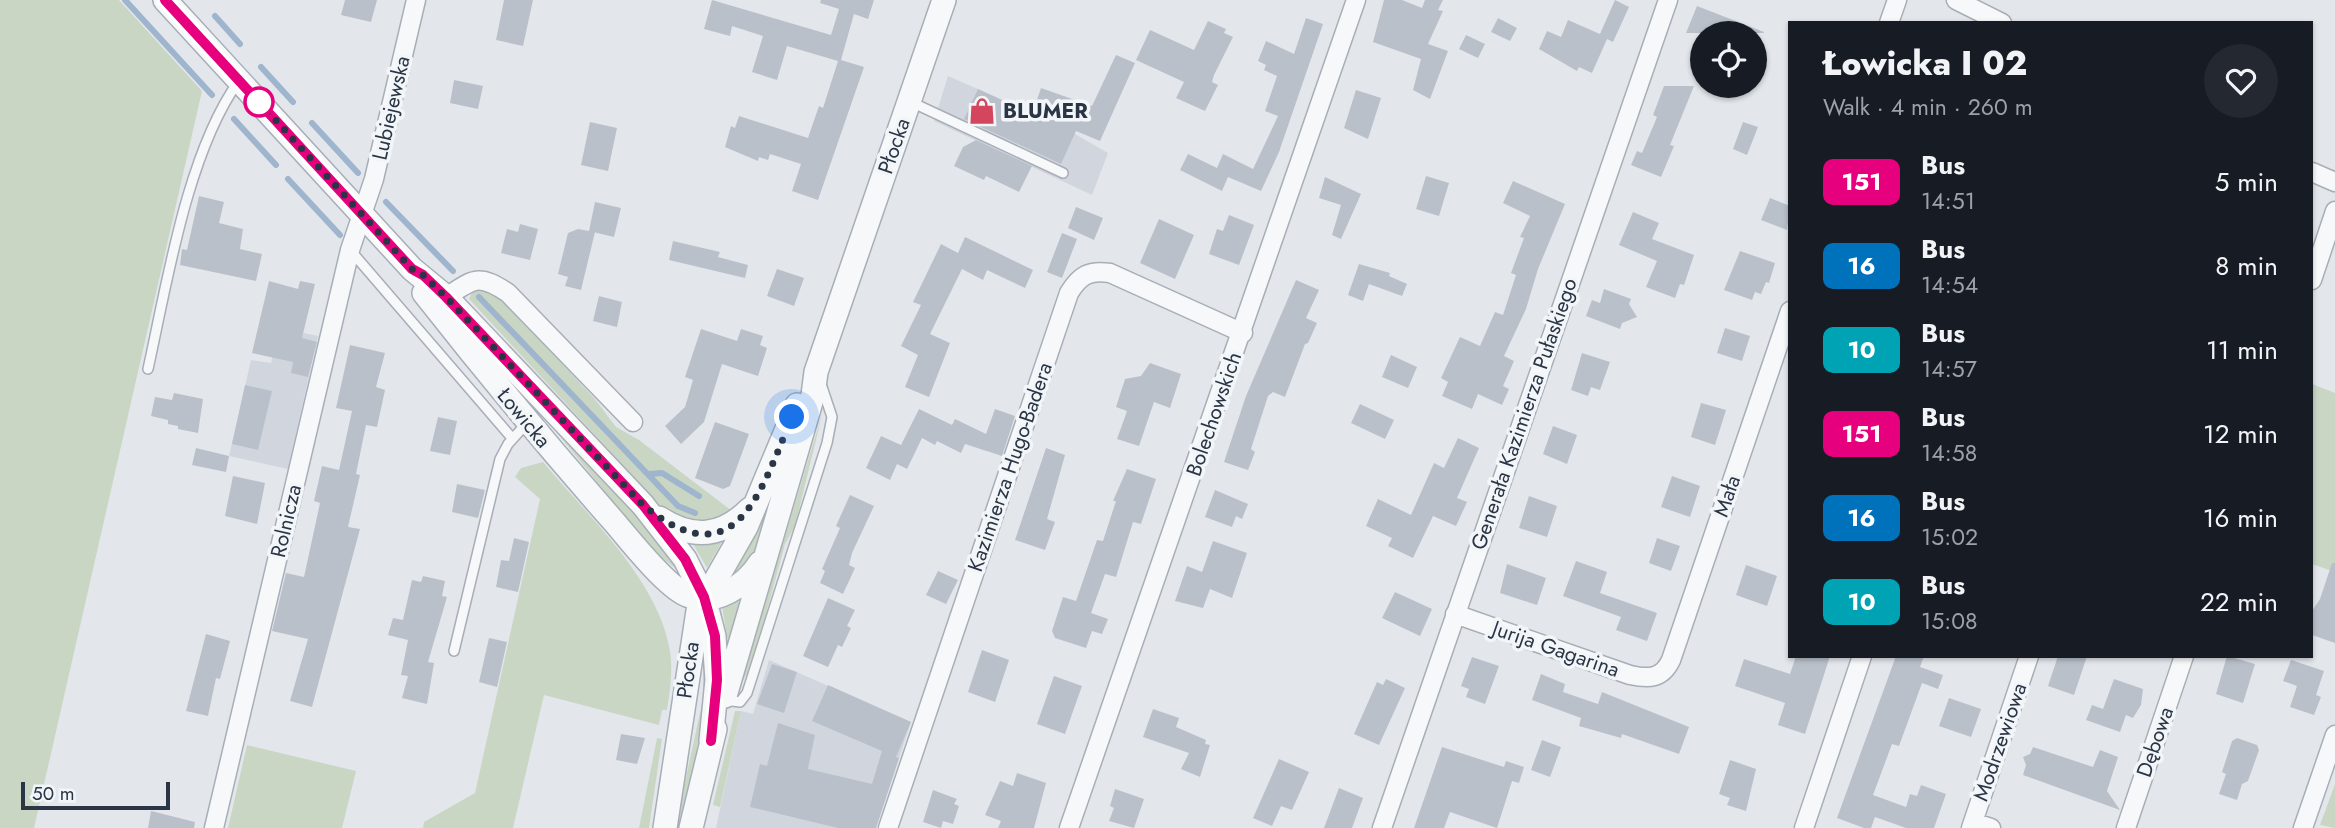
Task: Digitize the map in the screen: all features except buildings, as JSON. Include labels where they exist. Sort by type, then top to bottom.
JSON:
[{"type":"street","name":"Łowicka","points":[[165,0],[412,269],[423,275],[446,297],[672,539],[704,597],[715,636],[717,665],[711,741]]},
{"type":"street","name":"Lubiejewska","points":[[362,215],[374,179],[416,0]]},
{"type":"street","name":"Płocka","points":[[665,828],[690,650],[704,597],[746,527],[798,403],[816,372],[944,0]]},
{"type":"street","name":"Bolechowskich","points":[[1069,828],[1356,0]]},
{"type":"street","name":"Generała Kazimierza Pułaskiego","points":[[1382,828],[1668,0]]},
{"type":"street","points":[[1890,21],[1897,0]]},
{"type":"street","points":[[1956,0],[1998,21]]},
{"type":"street","points":[[2313,172],[2335,183]]},
{"type":"street","points":[[2313,277],[2335,211]]},
{"type":"street","name":"Rolnicza","points":[[215,828],[350,250],[362,215]]},
{"type":"street","name":"Łowicka","points":[[412,269],[419,287],[520,430],[679,590],[691,597],[704,597]]},
{"type":"street","name":"Kazimierza Hugo-Badera","points":[[888,828],[1069,293],[1077,278],[1096,271],[1110,273],[1242,333]]},
{"type":"street","points":[[446,297],[474,279],[483,279],[508,293],[633,422]]},
{"type":"street","name":"Mała","points":[[1657,677],[1671,660],[1788,317]]},
{"type":"street","name":"Płocka","points":[[691,828],[711,741],[813,395],[816,372]]},
{"type":"street","name":"Łowicka","points":[[643,505],[671,525],[708,534],[730,527],[757,501]]},
{"type":"street","points":[[704,597],[729,592],[743,584],[768,548]]},
{"type":"street","name":"Łowicka","points":[[647,560],[688,621],[690,650]]},
{"type":"street","name":"Jurija Gagarina","points":[[1455,614],[1630,675],[1657,677]]},
{"type":"street","points":[[1804,828],[1860,658]]},
{"type":"street","name":"Modrzewiowa","points":[[1972,825],[2028,658]]},
{"type":"street","name":"Dębowa","points":[[2126,828],[2183,658]]},
{"type":"street","points":[[2303,828],[2335,735]]},
{"type":"street","points":[[1972,825],[1991,828]]},
{"type":"lane","points":[[148,369],[183,213],[210,133],[239,80]]},
{"type":"lane","points":[[910,101],[1063,173]]},
{"type":"lane","points":[[350,250],[520,430],[500,459],[454,651]]},
{"type":"lane","points":[[724,700],[740,702],[747,693],[827,443],[832,417],[816,372]]},
{"type":"shaded area","points":[[948,76],[1056,123],[1108,153],[1092,195],[934,121]]},
{"type":"shaded area","points":[[279,328],[318,336],[288,469],[229,456],[251,360],[271,363]]},
{"type":"shaded area","points":[[769,660],[911,722],[876,828],[716,828],[741,711],[753,714]]},
{"type":"green space","points":[[0,0],[119,0],[202,91],[34,828],[0,828]]},
{"type":"green space","points":[[474,287],[491,287],[594,398],[616,427],[639,440],[732,511],[703,525],[670,516],[469,299]]},
{"type":"green space","points":[[502,365],[657,537],[679,571],[662,558],[623,514]]},
{"type":"green space","points":[[2313,384],[2335,393],[2335,572],[2313,564]]},
{"type":"green space","points":[[823,411],[795,526],[785,544],[753,662],[740,686]]},
{"type":"green space","points":[[791,442],[760,548],[732,580],[721,579]]},
{"type":"green space","points":[[543,462],[619,550],[652,600],[670,651],[671,673],[667,710],[662,710],[659,725],[544,695],[513,828],[423,828],[424,822],[475,793],[540,499],[515,477],[521,468]]},
{"type":"green space","points":[[721,543],[707,568],[693,544]]},
{"type":"green space","points":[[745,595],[729,648],[722,606]]},
{"type":"green space","points":[[703,642],[704,689],[702,713],[699,736],[681,828],[675,828],[703,699]]},
{"type":"green space","points":[[735,711],[741,711],[720,807],[713,805]]},
{"type":"green space","points":[[657,738],[662,739],[649,828],[639,828]]},
{"type":"green space","points":[[247,745],[356,771],[342,828],[228,828]]},
{"type":"green space","points":[[2335,784],[2335,828],[2320,825]]},
{"type":"waterway","points":[[125,0],[212,95]]},
{"type":"waterway","points":[[215,16],[240,44]]},
{"type":"waterway","points":[[261,67],[293,102]]},
{"type":"waterway","points":[[234,119],[276,165]]},
{"type":"waterway","points":[[312,123],[358,173]]},
{"type":"waterway","points":[[288,179],[340,235]]},
{"type":"waterway","points":[[386,202],[453,271]]},
{"type":"waterway","points":[[479,297],[678,506],[695,513]]},
{"type":"waterway","points":[[650,474],[662,473],[699,496]]},
{"type":"bus line","name":"151","points":[[165,0],[412,269],[423,275],[446,297],[672,539],[691,569],[704,597],[715,636],[717,680],[711,741]]},
{"type":"place","name":"BLUMER","points":[[982,111]]},
{"type":"route","points":[[259,102],[412,269],[423,275],[446,297],[643,505],[661,519],[678,528],[700,534],[730,527],[757,501],[792,417]]}]
